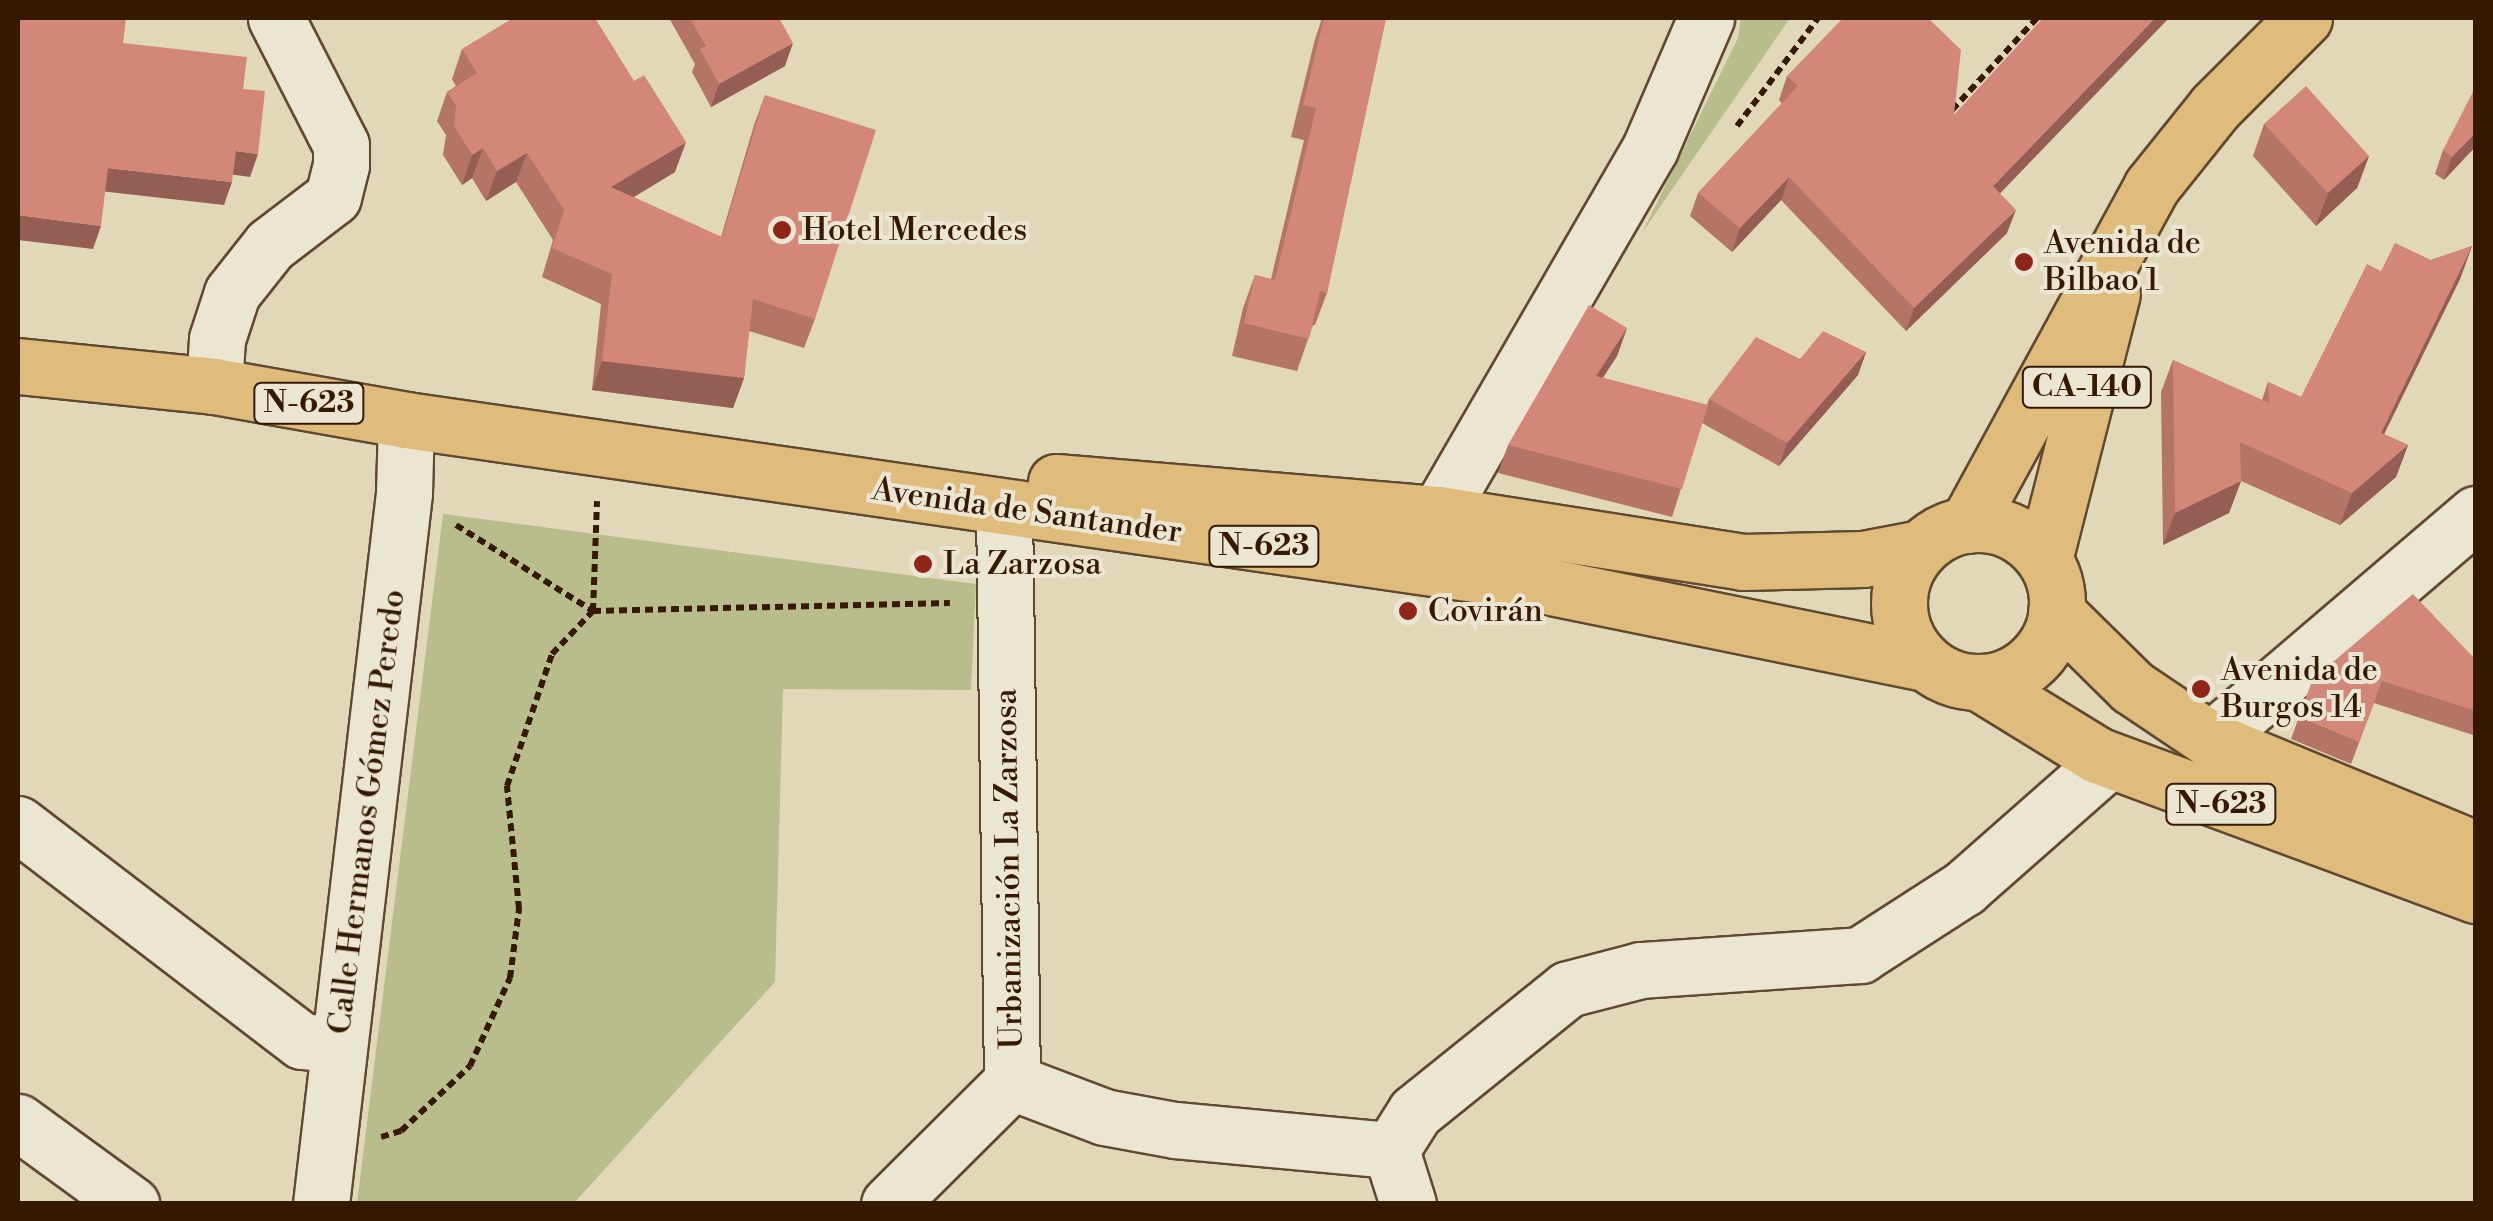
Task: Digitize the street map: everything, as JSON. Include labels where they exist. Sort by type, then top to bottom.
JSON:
[{"type":"main road","name":"CA-140","points":[[1944,536],[2132,219],[2215,107],[2304,18]]},
{"type":"main road","name":"CA-140","points":[[2045,556],[2132,219]]},
{"type":"main road","name":"Avenida de Santander","points":[[18,366],[214,386],[406,420],[1592,593],[1925,663]]},
{"type":"main road","name":"Avenida de Santander","points":[[600,449],[1438,514],[1743,562],[1862,559],[1944,536]]},
{"type":"main road","name":"N-623","points":[[1944,536],[2004,528],[2045,556]]},
{"type":"main road","points":[[1925,663],[1903,628],[1898,602],[1903,575],[1944,536]]},
{"type":"main road","points":[[1980,683],[2012,676],[2032,662],[2049,640],[2057,590],[2045,556]]},
{"type":"main road","name":"N-623","points":[[2056,612],[2132,687],[2211,740],[2476,849]]},
{"type":"main road","name":"N-623","points":[[1925,663],[1952,679],[1980,683],[2038,724],[2110,760],[2476,895]]},
{"type":"street","points":[[214,386],[217,339],[232,293],[270,245],[333,198],[341,165],[340,145],[276,18]]},
{"type":"street","points":[[1438,514],[1650,148],[1706,18]]},
{"type":"street","name":"Calle Hermanos Gómez Peredo","points":[[324,1178],[404,493],[406,420]]},
{"type":"street","name":"Urbanización La Zarzosa","points":[[1004,508],[1012,1082],[1104,1117],[1175,1130],[1391,1150]]},
{"type":"street","points":[[2211,740],[2476,514]]},
{"type":"street","points":[[1408,1204],[1391,1150],[1415,1112],[1568,989],[1641,970],[1860,955],[1964,888],[2110,760]]},
{"type":"street","points":[[18,824],[302,1041],[339,1044]]},
{"type":"street","points":[[889,1204],[1012,1082]]},
{"type":"street","points":[[18,1122],[131,1204]]},
{"type":"path","points":[[1736,126],[1818,18]]},
{"type":"path","points":[[1948,114],[2038,18]]},
{"type":"path","points":[[324,1178],[401,1131],[470,1066],[510,978],[518,848],[507,786],[552,654],[593,612],[600,449]]},
{"type":"path","points":[[404,493],[593,612],[1006,601]]},
{"type":"green space","points":[[1741,18],[1790,18],[1642,233],[1738,38]]},
{"type":"green space","points":[[443,514],[976,584],[971,690],[783,689],[775,982],[574,1203],[357,1203]]},
{"type":"building","points":[[18,18],[126,18],[123,43],[247,57],[243,89],[265,91],[258,154],[236,151],[232,182],[108,168],[101,226],[18,215]]},
{"type":"building","points":[[513,18],[595,18],[634,81],[644,75],[686,142],[611,187],[722,237],[765,95],[876,130],[815,319],[753,299],[744,378],[602,361],[612,274],[552,248],[564,210],[527,153],[497,171],[483,148],[472,155],[454,126],[456,105],[447,92],[477,73],[462,49]]},
{"type":"building","points":[[690,18],[779,18],[793,43],[719,84],[700,49],[706,46]]},
{"type":"building","points":[[1324,18],[1386,18],[1327,293],[1320,291],[1309,339],[1244,323],[1255,275],[1275,280],[1316,108],[1303,105]]},
{"type":"building","points":[[1843,18],[1928,18],[1961,50],[1954,115],[2043,18],[2155,18],[1993,186],[2016,210],[1914,308],[1789,177],[1740,228],[1698,193],[1798,86],[1787,76]]},
{"type":"building","points":[[2306,86],[2369,156],[2328,193],[2264,124]]},
{"type":"building","points":[[2476,86],[2476,132],[2452,157],[2443,150]]},
{"type":"building","points":[[2395,243],[2431,260],[2472,246],[2381,433],[2408,445],[2352,493],[2240,442],[2241,481],[2175,513],[2173,360],[2269,403],[2268,382],[2301,397],[2367,264],[2381,271]]},
{"type":"building","points":[[1589,305],[1627,328],[1596,376],[1708,405],[1682,489],[1508,445]]},
{"type":"building","points":[[1823,331],[1866,352],[1787,443],[1709,399],[1756,337],[1800,359]]},
{"type":"building","points":[[2413,594],[2476,660],[2476,711],[2382,681],[2359,742],[2299,717],[2313,679]]},
{"type":"place","name":"Hotel Mercedes","points":[[782,230]]},
{"type":"place","name":"Avenida de Bilbao 1","points":[[2024,262]]},
{"type":"place","name":"La Zarzosa","points":[[923,564]]},
{"type":"place","name":"Covirán","points":[[1408,611]]},
{"type":"place","name":"Avenida de Burgos 14","points":[[2201,689]]}]
